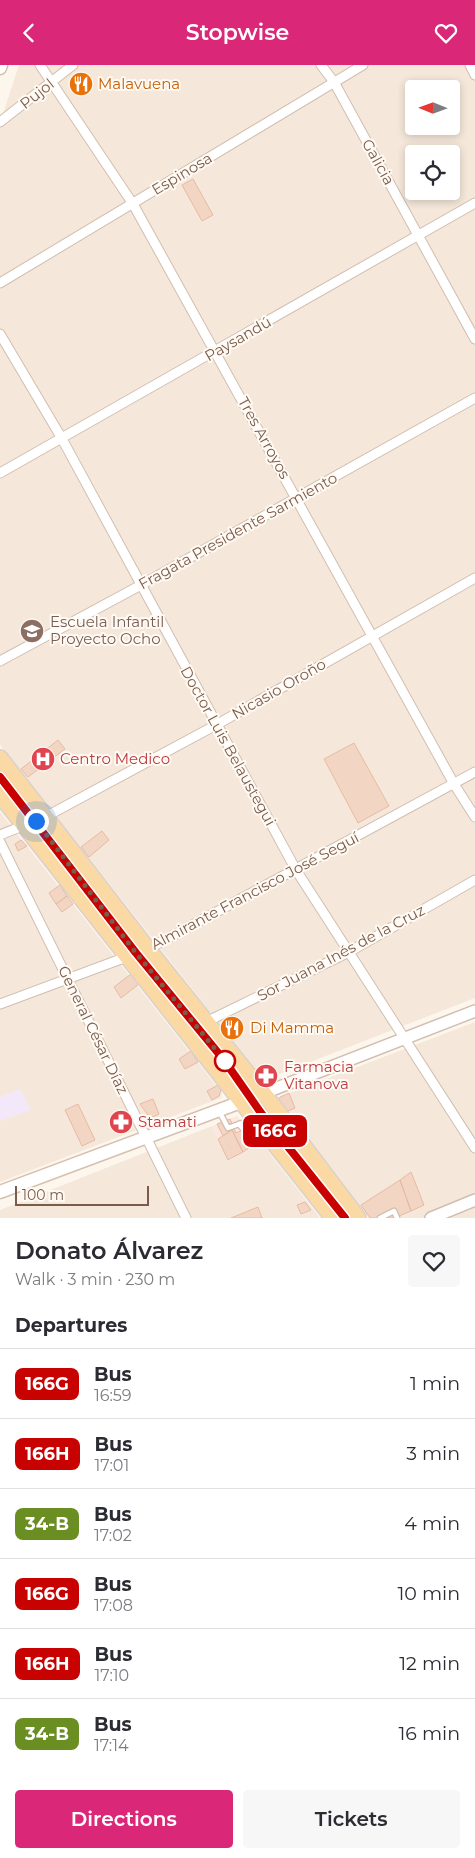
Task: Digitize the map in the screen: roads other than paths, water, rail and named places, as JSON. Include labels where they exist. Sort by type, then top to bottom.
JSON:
[{"type":"main road","points":[[0,758],[36,821],[137,953],[206,1023],[252,1098],[254,1118],[333,1218]]},
{"type":"main road","points":[[0,795],[36,821],[137,953],[252,1098],[358,1218]]},
{"type":"main road","points":[[0,1192],[252,1098]]},
{"type":"street","name":"Tres Arroyos","points":[[40,65],[133,204],[217,352],[454,784],[475,817]]},
{"type":"street","name":"Pujol","points":[[0,122],[73,65]]},
{"type":"street","name":"Galicia","points":[[321,65],[334,82],[475,339]]},
{"type":"street","name":"Espinosa","points":[[0,283],[363,65]]},
{"type":"street","points":[[470,65],[475,75]]},
{"type":"street","name":"Paysandú","points":[[0,473],[61,437],[217,352],[418,234],[475,203]]},
{"type":"street","name":"Doctor Luis Belaustegui","points":[[0,333],[61,437],[296,870],[475,1147]]},
{"type":"street","name":"Fragata Presidente Sarmiento","points":[[0,661],[141,585],[475,398]]},
{"type":"street","name":"Nicasio Oroño","points":[[0,835],[36,821],[216,725],[371,635],[475,578]]},
{"type":"street","name":"Almirante Francisco José Seguí","points":[[0,1005],[137,953],[296,870],[475,772]]},
{"type":"street","name":"General César Díaz","points":[[0,842],[70,979],[186,1218]]},
{"type":"street","name":"Sor Juana Inés de la Cruz","points":[[206,1023],[349,952],[475,880]]},
{"type":"street","points":[[252,1098],[475,1011]]},
{"type":"street","points":[[431,1218],[475,1200]]},
{"type":"lane","points":[[0,777],[64,859]]},
{"type":"lane","points":[[36,821],[137,953]]},
{"type":"lane","points":[[252,1098],[261,1113],[346,1218]]},
{"type":"lane","points":[[218,1110],[228,1128],[254,1118]]},
{"type":"lane","points":[[239,1124],[249,1136],[264,1131]]},
{"type":"lane","points":[[380,1218],[394,1211],[397,1218]]},
{"type":"place","name":"Malavuena","points":[[81,84]]},
{"type":"place","name":"Escuela Infantil Proyecto Ocho","points":[[32,631]]},
{"type":"place","name":"Centro Medico","points":[[43,759]]},
{"type":"place","name":"Di Mamma","points":[[232,1028]]},
{"type":"place","name":"Farmacia Vitanova","points":[[266,1076]]},
{"type":"place","name":"Stamati","points":[[121,1122]]}]
